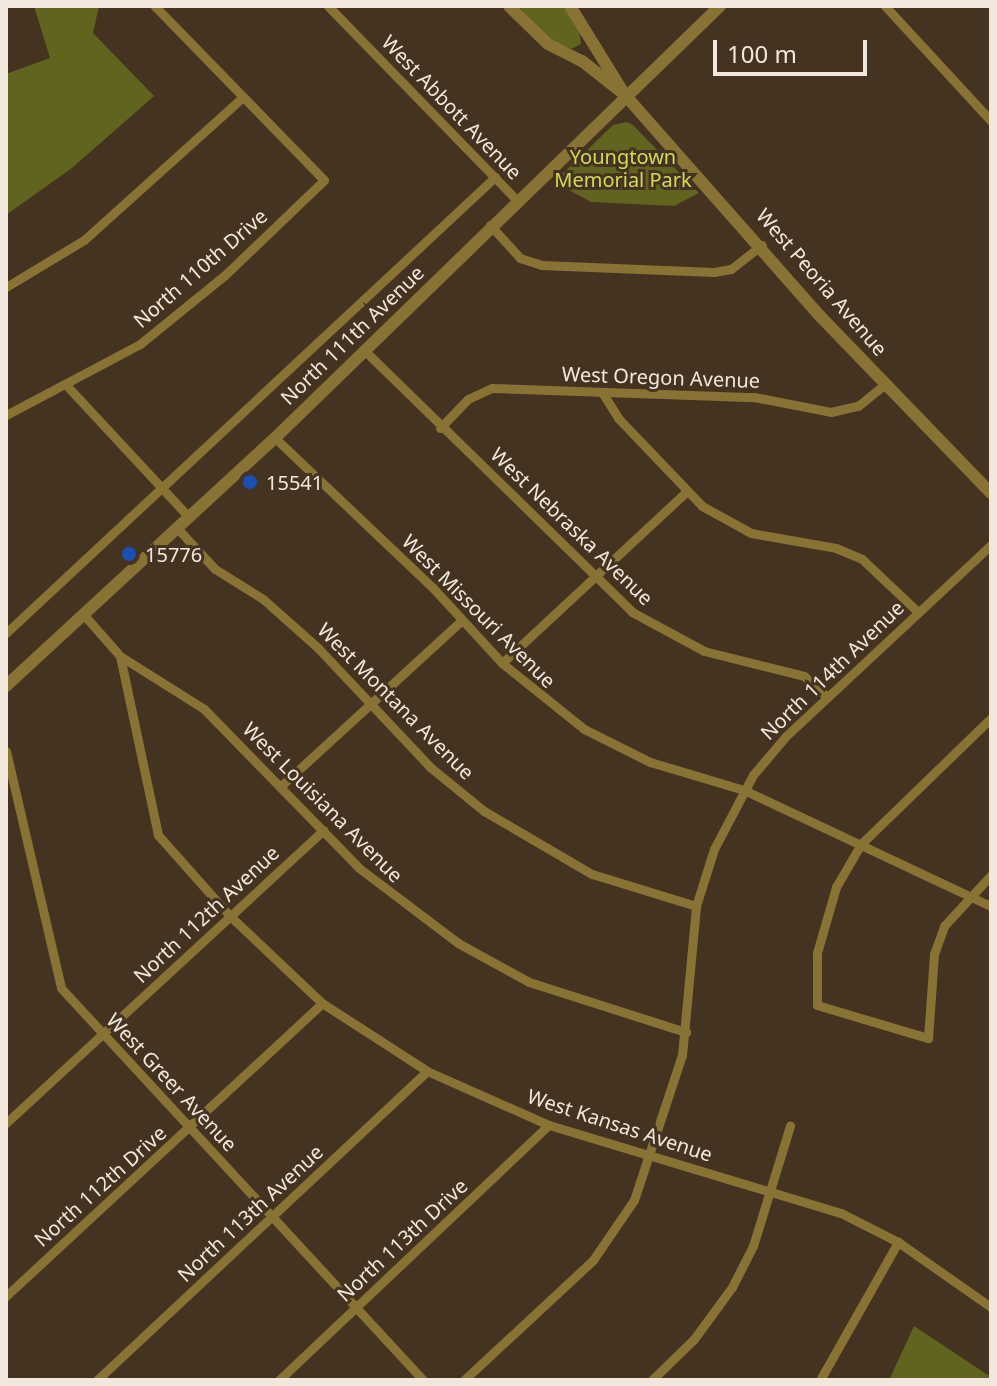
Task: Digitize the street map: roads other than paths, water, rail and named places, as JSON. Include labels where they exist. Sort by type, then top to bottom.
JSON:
[{"type":"street","points":[[6,287],[84,240],[243,97],[155,6]]},
{"type":"street","name":"West Abbott Avenue","points":[[328,6],[516,199]]},
{"type":"street","name":"West Peoria Avenue","points":[[509,6],[548,44],[582,61],[625,95],[885,384],[991,493]]},
{"type":"street","name":"West Peoria Avenue","points":[[570,6],[625,95]]},
{"type":"street","name":"North 111th Avenue","points":[[6,686],[275,438],[516,199],[720,6]]},
{"type":"street","points":[[885,6],[991,121]]},
{"type":"street","name":"North 110th Drive","points":[[6,415],[68,387],[172,320],[324,180],[243,97]]},
{"type":"street","name":"North 111th Avenue","points":[[6,633],[495,177]]},
{"type":"street","points":[[490,225],[520,258],[541,265],[714,272],[731,269],[762,245]]},
{"type":"street","name":"West Nebraska Avenue","points":[[365,351],[440,428],[632,612],[676,639],[804,676],[827,697]]},
{"type":"street","name":"West Oregon Avenue","points":[[440,428],[468,399],[492,388],[754,397],[839,412],[885,384]]},
{"type":"street","points":[[68,387],[189,517]]},
{"type":"street","points":[[602,392],[686,492],[751,533],[836,548],[862,559],[918,612]]},
{"type":"street","name":"West Missouri Avenue","points":[[275,438],[502,663],[555,709],[615,746],[744,790],[991,906]]},
{"type":"street","points":[[502,663],[686,492]]},
{"type":"street","name":"West Montana Avenue","points":[[177,528],[215,569],[263,599],[318,648],[438,773],[513,832],[610,881],[696,906]]},
{"type":"street","name":"North 114th Avenue","points":[[464,1380],[604,1248],[634,1200],[686,1032],[696,906],[714,849],[744,790],[776,745],[991,545]]},
{"type":"street","name":"West Kansas Avenue","points":[[84,615],[120,656],[158,835],[230,916],[322,1003],[427,1071],[549,1125],[841,1213],[898,1242],[991,1307]]},
{"type":"street","points":[[282,785],[462,620]]},
{"type":"street","name":"West Louisiana Avenue","points":[[120,656],[204,709],[397,900],[458,943],[529,982],[686,1032]]},
{"type":"street","points":[[991,718],[861,844],[836,887],[817,953],[817,1005],[928,1038],[934,954],[944,926],[991,875]]},
{"type":"street","name":"West Greer Avenue","points":[[6,751],[61,988],[423,1380]]},
{"type":"street","name":"North 112th Avenue","points":[[6,1123],[324,830]]},
{"type":"street","name":"North 112th Drive","points":[[6,1296],[191,1128],[322,1003]]},
{"type":"street","name":"North 113th Avenue","points":[[97,1380],[427,1071]]},
{"type":"street","name":"North 113th Drive","points":[[279,1380],[549,1125]]},
{"type":"street","points":[[652,1380],[694,1339],[732,1287],[772,1192],[790,1126]]},
{"type":"street","points":[[820,1380],[898,1242]]},
{"type":"place","name":"15541","points":[[250,482]]},
{"type":"place","name":"15776","points":[[129,554]]},
{"type":"park label","name":"Youngtown Memorial Park","points":[[623,168]]}]
